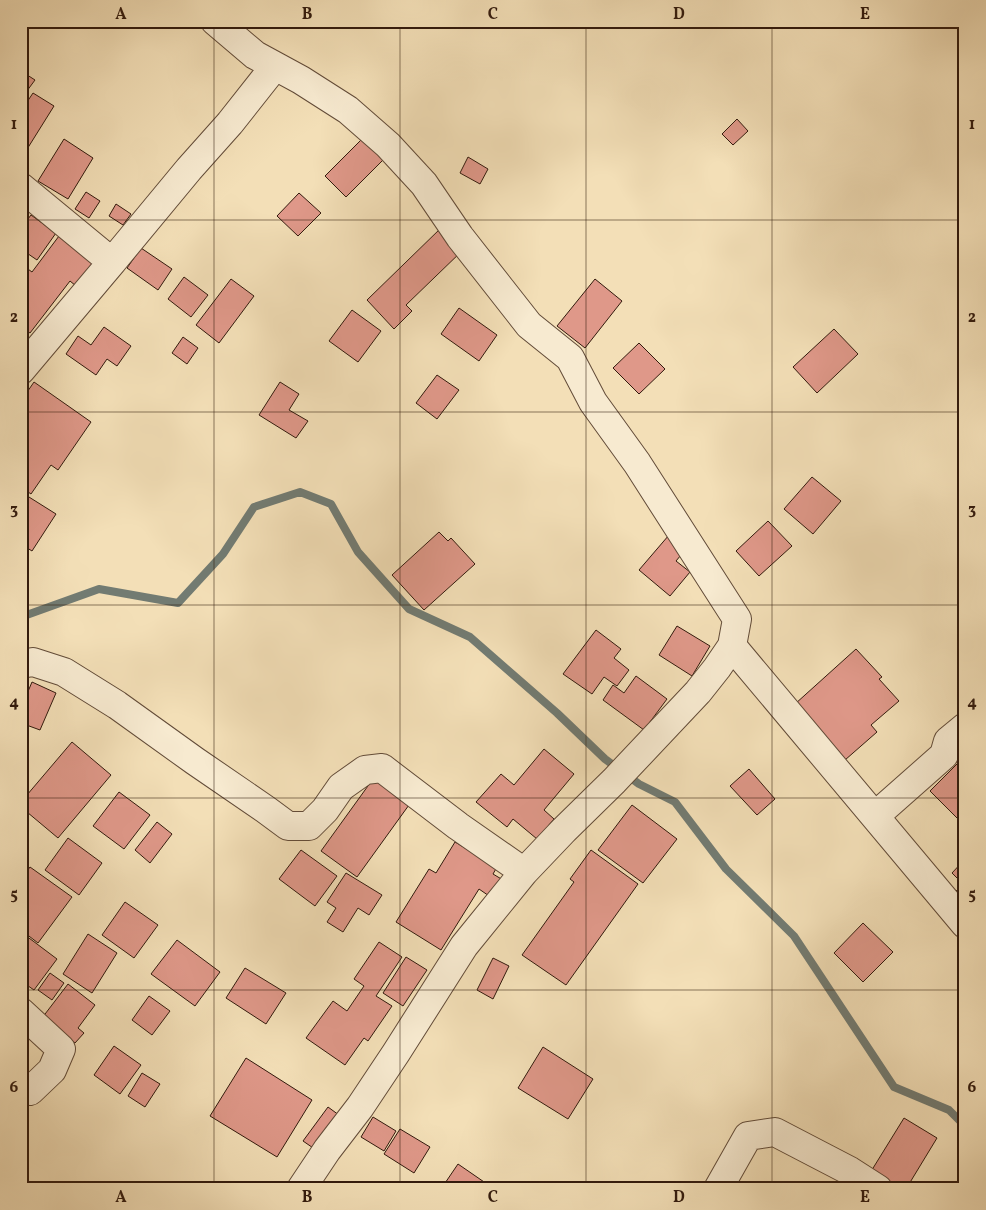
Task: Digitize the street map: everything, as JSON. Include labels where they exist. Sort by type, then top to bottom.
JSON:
[{"type":"street","points":[[215,21],[255,55],[302,80],[348,110],[388,145],[424,184],[460,237],[529,325],[570,358],[592,402],[637,463],[737,619],[732,646],[698,692],[524,872],[464,946],[360,1107],[327,1150],[301,1189]]},
{"type":"street","points":[[21,370],[230,123],[275,66]]},
{"type":"street","points":[[21,186],[112,262]]},
{"type":"street","points":[[732,646],[965,924]]},
{"type":"street","points":[[21,664],[33,662],[64,672],[118,705],[288,826],[309,826],[325,810],[340,787],[365,770],[382,768],[458,826],[524,872]]},
{"type":"street","points":[[875,816],[944,755],[948,741],[965,727]]},
{"type":"street","points":[[21,1012],[61,1049],[52,1070],[30,1091],[21,1086]]},
{"type":"street","points":[[718,1189],[748,1136],[776,1132],[850,1171],[878,1189]]},
{"type":"building","points":[[21,71],[35,80],[21,99]]},
{"type":"building","points":[[33,93],[54,106],[24,154],[21,152],[21,111]]},
{"type":"building","points":[[737,119],[748,131],[733,145],[722,134]]},
{"type":"building","points":[[64,139],[93,158],[68,199],[38,181]]},
{"type":"building","points":[[362,139],[383,160],[346,197],[325,176]]},
{"type":"building","points":[[468,157],[488,169],[480,184],[460,173]]},
{"type":"building","points":[[86,192],[100,201],[89,218],[75,209]]},
{"type":"building","points":[[299,193],[321,213],[298,236],[277,216]]},
{"type":"building","points":[[116,204],[131,214],[123,225],[109,216]]},
{"type":"building","points":[[31,215],[56,233],[37,260],[21,249],[21,228]]},
{"type":"building","points":[[442,227],[464,249],[406,305],[412,311],[394,329],[367,300]]},
{"type":"building","points":[[59,236],[108,256],[82,291],[70,281],[30,333],[21,327],[21,264],[32,272]]},
{"type":"building","points":[[141,248],[172,269],[158,290],[127,268]]},
{"type":"building","points":[[184,277],[208,295],[191,317],[168,299]]},
{"type":"building","points":[[231,279],[254,296],[219,343],[196,325]]},
{"type":"building","points":[[595,279],[622,301],[585,348],[557,326]]},
{"type":"building","points":[[459,308],[497,335],[479,361],[441,334]]},
{"type":"building","points":[[352,310],[381,331],[358,362],[329,341]]},
{"type":"building","points":[[104,327],[131,346],[117,366],[107,359],[96,375],[66,354],[78,336],[91,345]]},
{"type":"building","points":[[834,329],[858,354],[817,393],[793,367]]},
{"type":"building","points":[[183,337],[198,348],[187,364],[172,353]]},
{"type":"building","points":[[639,343],[665,369],[639,394],[613,368]]},
{"type":"building","points":[[437,375],[459,390],[437,419],[416,403]]},
{"type":"building","points":[[34,382],[91,422],[58,470],[51,465],[31,494],[21,487],[21,401]]},
{"type":"building","points":[[280,382],[299,394],[289,410],[308,421],[296,438],[259,415]]},
{"type":"building","points":[[812,477],[841,501],[813,534],[784,509]]},
{"type":"building","points":[[21,492],[56,514],[32,551],[21,544]]},
{"type":"building","points":[[768,521],[792,546],[759,576],[736,551]]},
{"type":"building","points":[[439,532],[448,541],[451,538],[475,564],[424,610],[392,575]]},
{"type":"building","points":[[669,535],[686,549],[676,561],[690,572],[670,596],[639,570]]},
{"type":"building","points":[[677,626],[710,646],[692,676],[659,655]]},
{"type":"building","points":[[596,630],[621,649],[614,658],[629,670],[617,686],[604,677],[592,694],[563,674]]},
{"type":"building","points":[[856,649],[882,677],[879,679],[899,701],[871,725],[877,732],[845,760],[795,704]]},
{"type":"building","points":[[636,676],[667,699],[644,730],[603,700],[613,685],[624,693]]},
{"type":"building","points":[[32,682],[56,693],[40,730],[21,723],[21,708]]},
{"type":"building","points":[[72,742],[111,775],[58,838],[21,807],[21,802]]},
{"type":"building","points":[[544,749],[574,774],[544,810],[554,819],[537,839],[513,819],[507,827],[476,802],[501,774],[514,785]]},
{"type":"building","points":[[960,761],[965,766],[965,826],[930,791]]},
{"type":"building","points":[[749,769],[775,799],[757,815],[730,786]]},
{"type":"building","points":[[378,772],[414,798],[357,877],[321,851]]},
{"type":"building","points":[[119,792],[150,815],[124,849],[93,826]]},
{"type":"building","points":[[632,805],[677,839],[643,883],[598,850]]},
{"type":"building","points":[[157,822],[172,834],[150,863],[135,850]]},
{"type":"building","points":[[68,838],[102,863],[79,895],[45,870]]},
{"type":"building","points":[[455,842],[497,867],[493,874],[503,880],[492,898],[479,889],[441,950],[396,922],[429,869],[436,873]]},
{"type":"building","points":[[301,850],[337,876],[315,906],[279,879]]},
{"type":"building","points":[[591,850],[638,884],[566,985],[522,955],[574,882],[570,879]]},
{"type":"building","points":[[965,859],[965,909],[951,896],[963,884],[952,873]]},
{"type":"building","points":[[30,867],[72,897],[38,943],[25,933],[21,938],[21,879]]},
{"type":"building","points":[[346,873],[382,895],[369,915],[358,908],[343,932],[327,922],[336,908],[327,902]]},
{"type":"building","points":[[125,902],[158,925],[134,958],[102,935]]},
{"type":"building","points":[[863,923],[893,952],[863,982],[834,953]]},
{"type":"building","points":[[88,934],[117,953],[92,993],[63,974]]},
{"type":"building","points":[[29,938],[57,959],[34,990],[21,981],[21,948]]},
{"type":"building","points":[[177,940],[220,972],[195,1006],[151,974]]},
{"type":"building","points":[[379,942],[402,957],[376,996],[392,1006],[368,1041],[364,1038],[345,1065],[306,1038],[333,1001],[347,1011],[364,986],[354,979]]},
{"type":"building","points":[[406,957],[427,970],[403,1006],[383,993]]},
{"type":"building","points":[[493,958],[509,966],[493,999],[477,990]]},
{"type":"building","points":[[245,968],[286,993],[266,1024],[226,998]]},
{"type":"building","points":[[50,973],[64,983],[52,1000],[38,990]]},
{"type":"building","points":[[68,984],[95,1005],[78,1028],[84,1033],[75,1043],[42,1018]]},
{"type":"building","points":[[149,996],[170,1011],[152,1035],[132,1020]]},
{"type":"building","points":[[114,1046],[141,1065],[120,1094],[94,1075]]},
{"type":"building","points":[[543,1047],[593,1079],[568,1119],[518,1088]]},
{"type":"building","points":[[246,1058],[312,1100],[277,1157],[210,1116]]},
{"type":"building","points":[[142,1073],[160,1084],[145,1107],[128,1096]]},
{"type":"building","points":[[328,1107],[343,1118],[319,1152],[303,1141]]},
{"type":"building","points":[[373,1117],[396,1131],[384,1151],[361,1137]]},
{"type":"building","points":[[904,1118],[937,1138],[906,1189],[894,1189],[870,1173]]},
{"type":"building","points":[[400,1129],[430,1147],[414,1173],[384,1154]]},
{"type":"building","points":[[458,1164],[487,1184],[483,1189],[441,1189]]},
{"type":"waterway","points":[[21,617],[99,589],[178,603],[223,554],[254,507],[300,492],[331,504],[358,552],[409,609],[470,637],[557,713],[605,759],[639,784],[675,802],[726,869],[794,936],[894,1087],[949,1110],[965,1126]]}]
